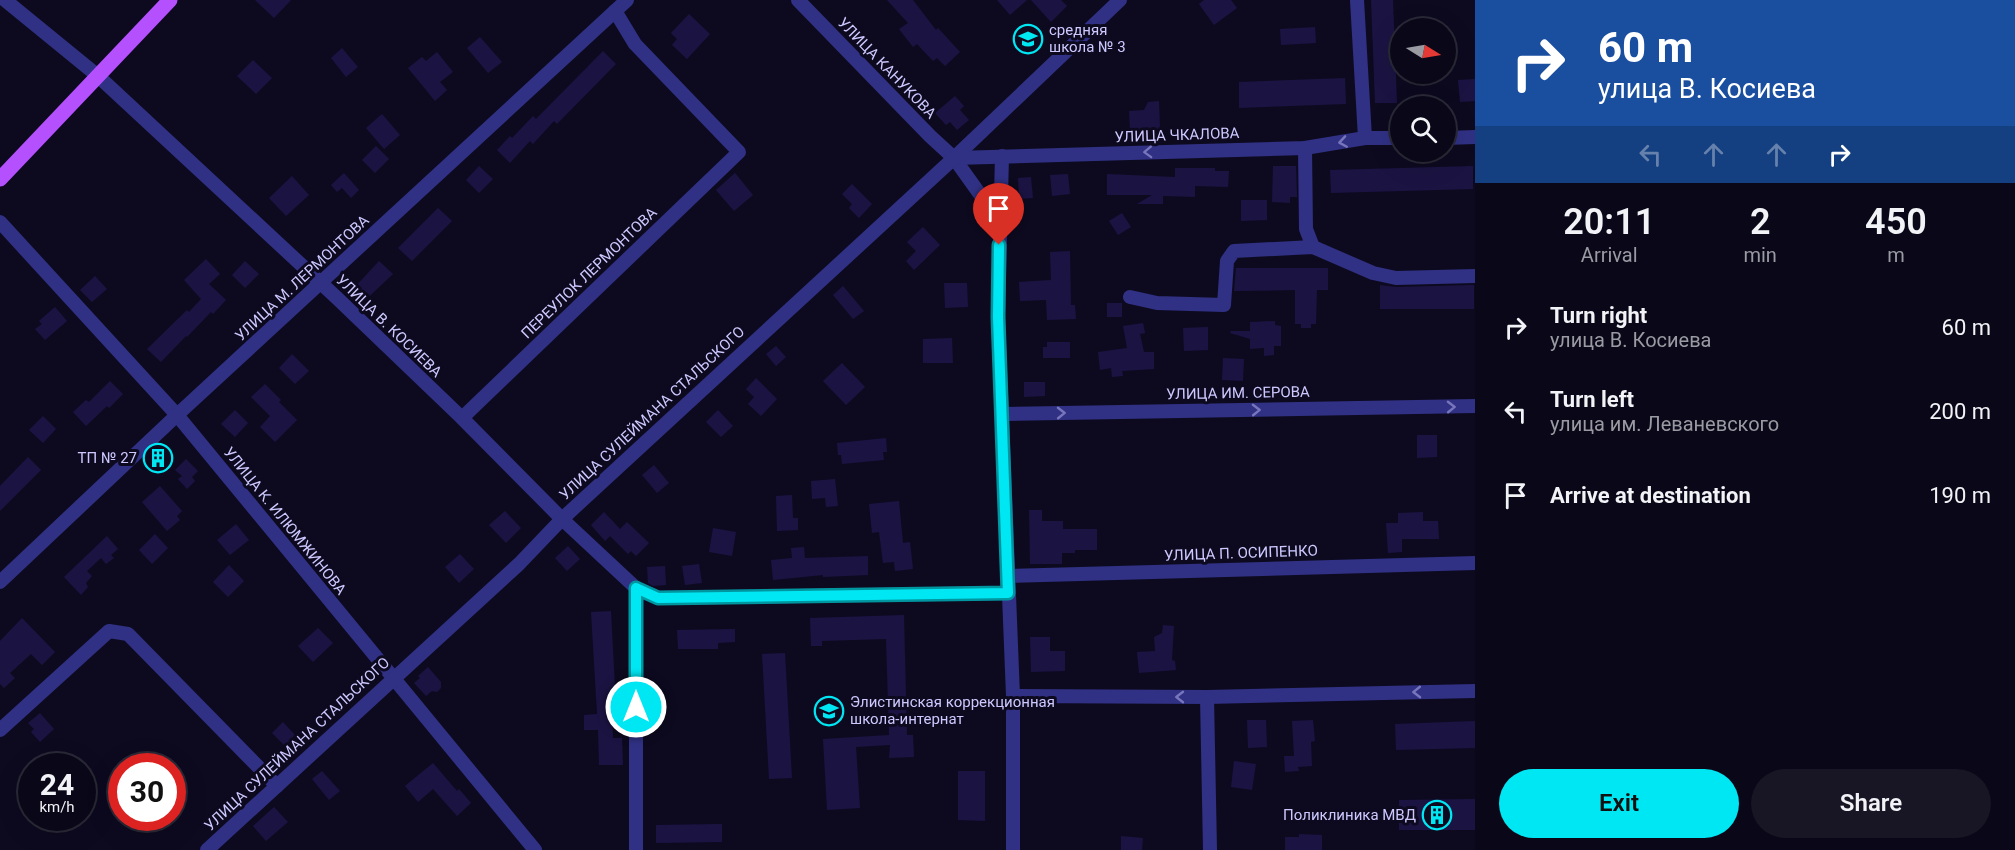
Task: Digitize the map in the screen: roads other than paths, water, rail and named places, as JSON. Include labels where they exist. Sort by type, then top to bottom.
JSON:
[{"type":"main road","points":[[0,179],[170,0]]},
{"type":"street","name":"УЛИЦА В. КОСИЕВА","points":[[5,0],[98,76],[462,418],[562,519],[636,588],[658,598],[1008,593]]},
{"type":"street","name":"УЛИЦА М. ЛЕРМОНТОВА","points":[[0,582],[177,415],[627,0]]},
{"type":"street","name":"УЛИЦА КАНУКОВА","points":[[798,0],[954,158],[999,222]]},
{"type":"street","name":"УЛИЦА СУЛЕЙМАНА СТАЛЬСКОГО","points":[[207,850],[519,564],[562,519],[954,158],[1120,0]]},
{"type":"street","points":[[1357,0],[1365,138]]},
{"type":"street","name":"ПЕРЕУЛОК ЛЕРМОНТОВА","points":[[462,418],[739,152],[635,44],[615,11]]},
{"type":"street","points":[[1456,138],[1475,137]]},
{"type":"street","name":"УЛИЦА ЧКАЛОВА","points":[[954,158],[1305,148],[1365,138],[1390,138]]},
{"type":"street","points":[[1305,148],[1306,229],[1313,247]]},
{"type":"street","points":[[1002,156],[998,317],[1013,696],[1013,850]]},
{"type":"street","name":"УЛИЦА К. ИЛЮМЖИНОВА","points":[[0,222],[177,415],[535,850]]},
{"type":"street","points":[[1130,297],[1157,303],[1224,305],[1227,261],[1234,251],[1313,247],[1373,273],[1396,278],[1475,276]]},
{"type":"street","name":"УЛИЦА ИМ. СЕРОВА","points":[[1002,414],[1475,406]]},
{"type":"street","name":"УЛИЦА П. ОСИПЕНКО","points":[[1008,576],[1475,563]]},
{"type":"street","points":[[636,588],[636,850]]},
{"type":"street","points":[[0,730],[109,631],[128,634],[277,786]]},
{"type":"street","points":[[1013,696],[1207,697],[1475,691]]},
{"type":"street","points":[[1207,697],[1210,850]]},
{"type":"place","name":"средняя школа № 3","points":[[1028,39]]},
{"type":"place","name":"ТП № 27","points":[[158,458]]},
{"type":"place","name":"Элистинская коррекционная школа-интернат","points":[[829,711]]},
{"type":"place","name":"Поликлиника МВД","points":[[1437,815]]}]
